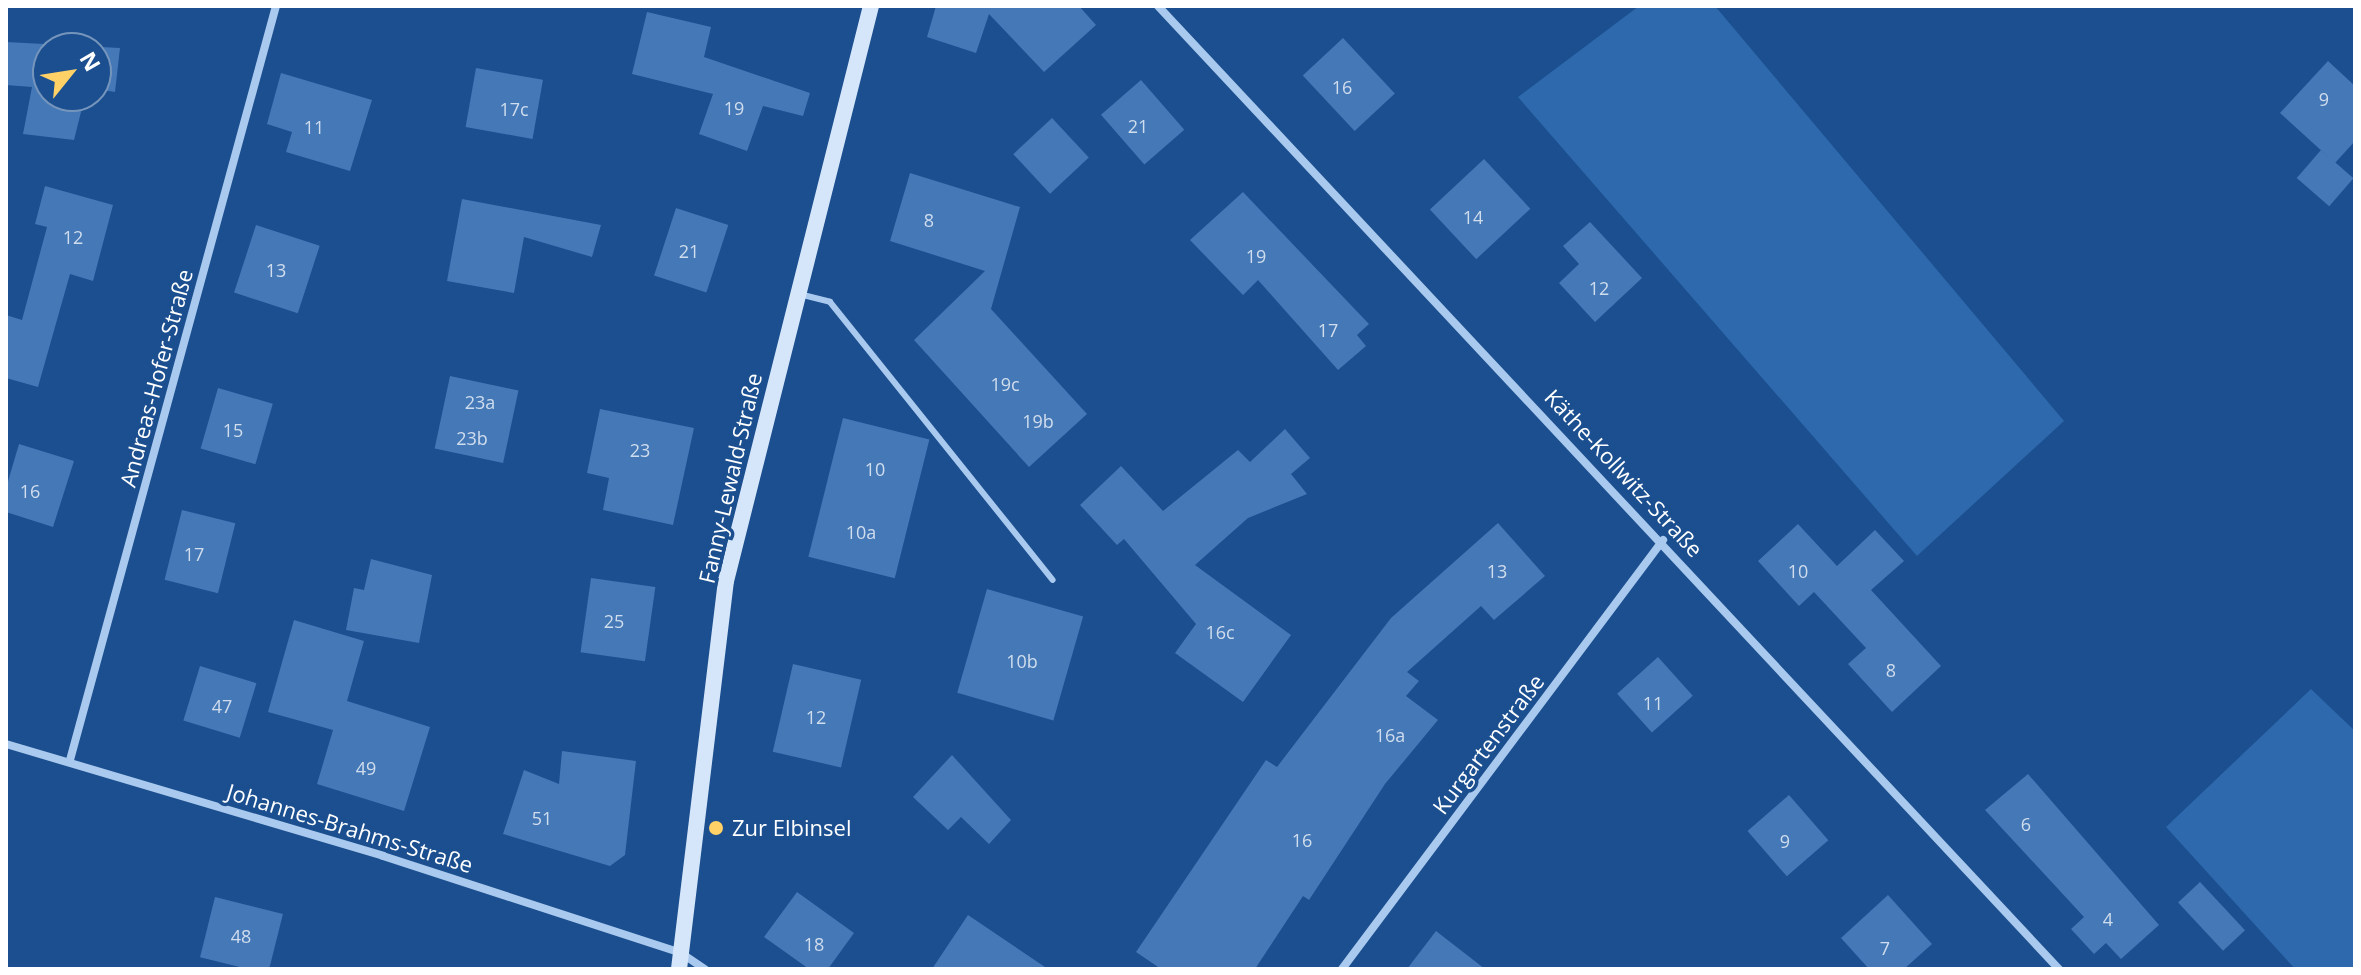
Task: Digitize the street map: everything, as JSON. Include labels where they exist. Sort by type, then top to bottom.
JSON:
[{"type":"street","name":"Andreas-Hofer-Straße","points":[[70,760],[276,6]]},
{"type":"street","name":"Fanny-Lewald-Straße","points":[[680,961],[726,581],[871,6]]},
{"type":"street","name":"Käthe-Kollwitz-Straße","points":[[1158,6],[1663,540],[2059,969]]},
{"type":"street","name":"Kurgartenstraße","points":[[1342,969],[1663,540]]},
{"type":"street","name":"Johannes-Brahms-Straße","points":[[6,744],[70,760],[680,961]]},
{"type":"street","points":[[680,961],[705,969]]},
{"type":"lane","points":[[797,293],[830,302],[1053,580]]},
{"type":"shaded area","points":[[1639,6],[1715,6],[2064,421],[1917,556],[1518,97]]},
{"type":"shaded area","points":[[2311,689],[2355,731],[2355,969],[2295,969],[2166,827]]},
{"type":"building","points":[[936,6],[1079,6],[1096,25],[1044,72],[989,14],[976,53],[927,37]]},
{"type":"building","points":[[647,12],[711,27],[704,57],[810,93],[803,116],[763,106],[747,151],[699,134],[713,94],[632,74]]},
{"type":"building","points":[[1343,38],[1395,94],[1355,131],[1303,76]]},
{"type":"building","points":[[6,42],[32,43],[32,87],[6,85]]},
{"type":"building","points":[[112,48],[120,48],[115,92],[112,92]]},
{"type":"building","points":[[2328,61],[2355,86],[2355,141],[2335,163],[2280,113]]},
{"type":"building","points":[[476,68],[543,80],[533,139],[466,127]]},
{"type":"building","points":[[281,73],[372,100],[350,171],[286,152],[292,132],[267,124]]},
{"type":"building","points":[[1141,80],[1184,130],[1144,165],[1101,115]]},
{"type":"building","points":[[32,87],[32,112],[81,112],[74,140],[23,134]]},
{"type":"building","points":[[1052,118],[1089,157],[1050,194],[1013,154]]},
{"type":"building","points":[[2321,150],[2353,178],[2329,206],[2297,178]]},
{"type":"building","points":[[1484,159],[1530,209],[1476,259],[1430,209]]},
{"type":"building","points":[[910,173],[1020,207],[991,309],[1087,414],[1029,467],[914,340],[985,271],[890,241]]},
{"type":"building","points":[[45,186],[113,205],[93,281],[70,274],[38,387],[6,378],[6,315],[22,320],[47,227],[35,224]]},
{"type":"building","points":[[1243,192],[1369,324],[1357,335],[1366,346],[1338,370],[1258,280],[1243,295],[1190,240]]},
{"type":"building","points":[[462,199],[601,225],[592,257],[524,237],[514,293],[447,281]]},
{"type":"building","points":[[676,208],[728,225],[706,293],[654,276]]},
{"type":"building","points":[[1590,222],[1642,278],[1595,322],[1559,283],[1579,264],[1563,246]]},
{"type":"building","points":[[256,225],[320,246],[298,313],[234,293]]},
{"type":"building","points":[[450,376],[518,391],[503,463],[435,448]]},
{"type":"building","points":[[218,388],[273,404],[255,464],[201,449]]},
{"type":"building","points":[[600,409],[694,428],[673,525],[603,510],[609,478],[587,473]]},
{"type":"building","points":[[843,418],[929,440],[895,578],[808,557]]},
{"type":"building","points":[[1285,429],[1310,458],[1291,474],[1307,494],[1248,518],[1195,565],[1291,635],[1243,702],[1175,653],[1196,624],[1124,539],[1117,545],[1080,505],[1121,466],[1163,511],[1238,450],[1250,462]]},
{"type":"building","points":[[19,444],[74,461],[53,527],[6,512],[6,488]]},
{"type":"building","points":[[182,510],[235,523],[218,593],[165,580]]},
{"type":"building","points":[[1498,523],[1545,576],[1494,620],[1481,606],[1407,672],[1419,681],[1406,696],[1438,720],[1385,784],[1309,900],[1303,896],[1255,969],[1161,969],[1136,952],[1266,760],[1277,767],[1391,618]]},
{"type":"building","points":[[1798,524],[1837,566],[1875,530],[1904,561],[1871,590],[1941,666],[1892,712],[1848,664],[1866,648],[1814,592],[1799,606],[1758,561]]},
{"type":"building","points":[[371,559],[432,575],[419,643],[346,630],[354,588],[364,590]]},
{"type":"building","points":[[591,578],[655,587],[645,661],[581,652]]},
{"type":"building","points":[[987,589],[1083,617],[1053,720],[957,693]]},
{"type":"building","points":[[294,620],[364,641],[347,701],[430,727],[404,811],[317,784],[333,730],[268,712]]},
{"type":"building","points":[[1658,657],[1693,696],[1652,732],[1617,694]]},
{"type":"building","points":[[793,664],[861,680],[841,767],[773,752]]},
{"type":"building","points":[[200,666],[256,683],[240,738],[183,721]]},
{"type":"building","points":[[562,751],[636,761],[625,855],[610,866],[503,834],[524,770],[559,784]]},
{"type":"building","points":[[952,755],[1011,820],[989,844],[961,817],[948,830],[913,797]]},
{"type":"building","points":[[2028,774],[2159,925],[2121,959],[2106,943],[2094,954],[2071,929],[2084,917],[1985,810]]},
{"type":"building","points":[[1789,795],[1828,840],[1787,876],[1747,831]]},
{"type":"building","points":[[2200,882],[2245,930],[2223,951],[2178,902]]},
{"type":"building","points":[[797,892],[854,933],[828,969],[809,969],[764,937]]},
{"type":"building","points":[[1888,895],[1932,944],[1904,969],[1869,969],[1841,938]]},
{"type":"building","points":[[215,897],[283,914],[269,969],[247,969],[200,957]]},
{"type":"building","points":[[968,915],[1048,969],[932,969]]},
{"type":"building","points":[[1436,931],[1485,969],[1407,969]]},
{"type":"place","name":"Zur Elbinsel","points":[[716,828]]}]
